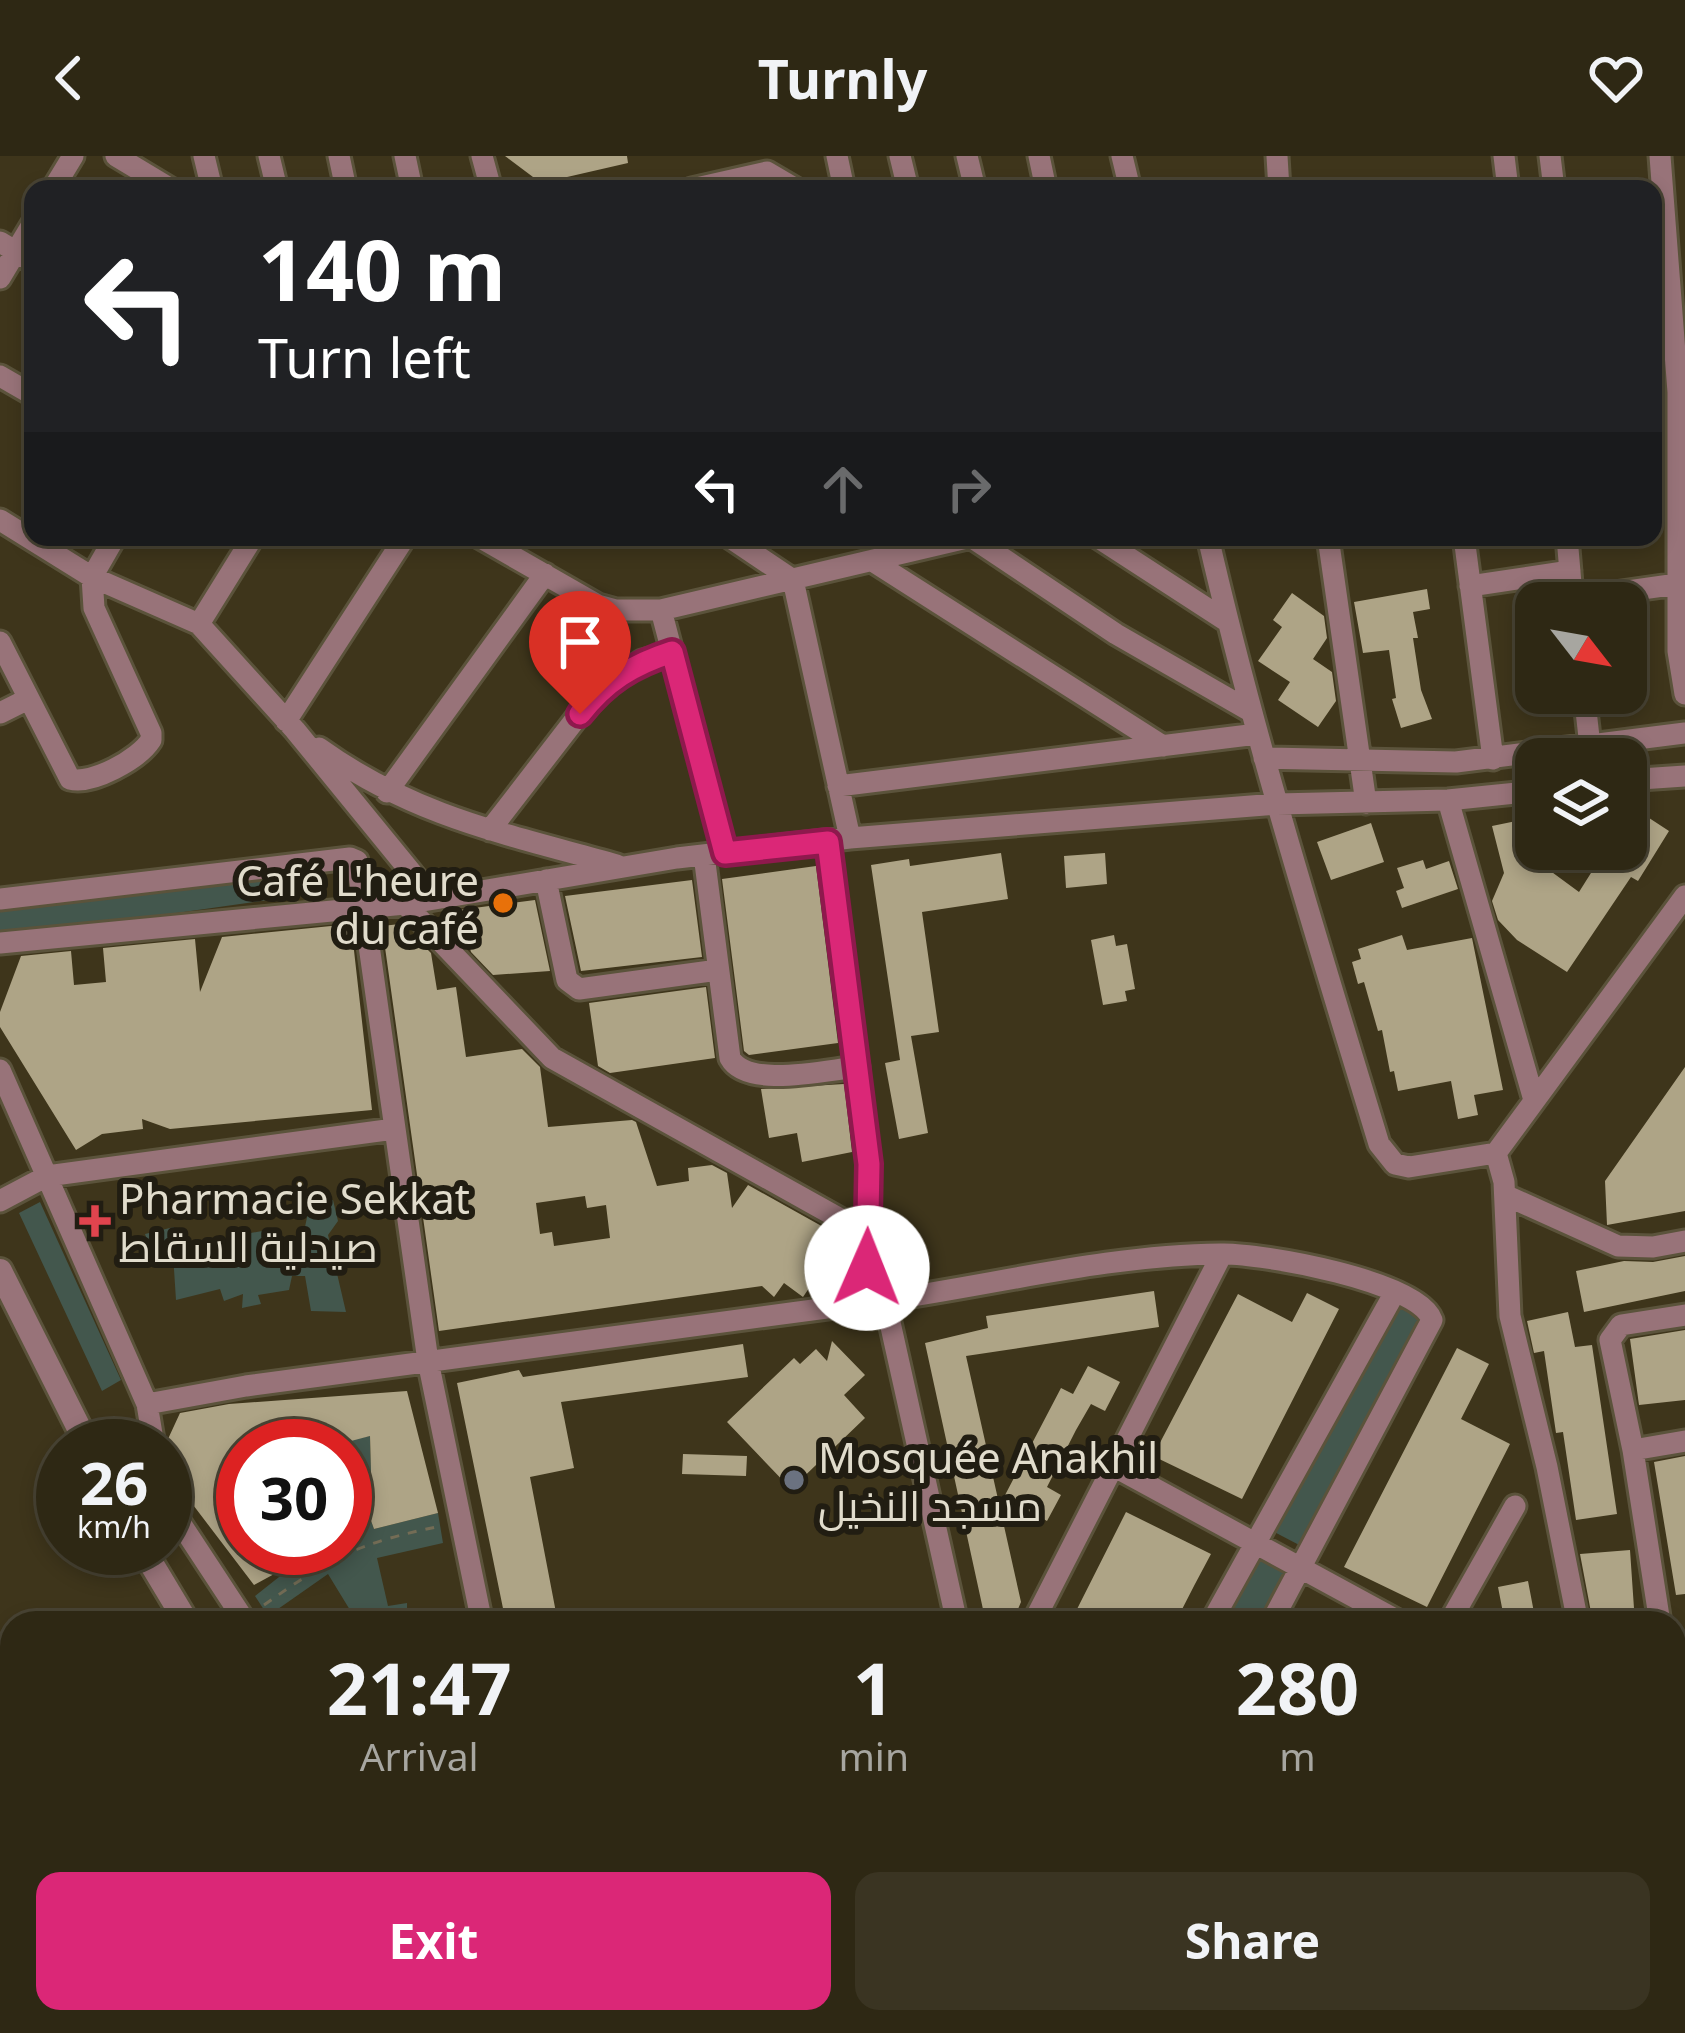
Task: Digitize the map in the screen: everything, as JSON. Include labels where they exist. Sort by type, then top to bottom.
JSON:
[{"type":"street","points":[[116,156],[139,163]]},
{"type":"street","points":[[1660,156],[1680,351],[1678,651],[1685,694]]},
{"type":"street","points":[[718,180],[765,164]]},
{"type":"street","points":[[0,278],[16,252]]},
{"type":"street","points":[[1662,394],[1678,392]]},
{"type":"street","points":[[1662,512],[1678,510]]},
{"type":"street","points":[[42,546],[92,577],[199,624],[434,899]]},
{"type":"street","points":[[0,642],[70,779],[84,782],[149,746],[151,733],[94,608],[92,577],[110,546]]},
{"type":"street","points":[[199,624],[247,546]]},
{"type":"street","points":[[290,726],[400,546]]},
{"type":"street","points":[[495,546],[607,608],[661,610],[936,546]]},
{"type":"street","points":[[742,546],[793,580],[838,786],[869,1164],[868,1235],[875,1301],[954,1611]]},
{"type":"street","points":[[984,546],[1099,623],[1250,711]]},
{"type":"street","points":[[1111,546],[1228,622]]},
{"type":"street","points":[[1210,546],[1277,805],[1378,1144],[1387,1157],[1402,1167],[1496,1153],[1685,896]]},
{"type":"street","points":[[1329,546],[1366,803]]},
{"type":"street","points":[[1465,546],[1493,759]]},
{"type":"street","points":[[1568,546],[1571,582]]},
{"type":"street","points":[[874,562],[1163,746]]},
{"type":"street","points":[[1470,586],[1570,571]]},
{"type":"street","points":[[387,792],[545,574]]},
{"type":"street","points":[[1647,589],[1678,584]]},
{"type":"street","points":[[661,610],[715,854],[718,970],[730,1058],[741,1072],[758,1076],[858,1067]]},
{"type":"street","points":[[490,830],[598,690],[642,662],[672,652]]},
{"type":"street","points":[[0,713],[28,699]]},
{"type":"street","points":[[290,726],[387,792],[439,815],[627,867]]},
{"type":"street","points":[[838,786],[1257,734]]},
{"type":"street","points":[[1647,739],[1685,734]]},
{"type":"street","points":[[1264,758],[1360,763],[1515,756]]},
{"type":"street","points":[[1647,779],[1685,776]]},
{"type":"street","points":[[0,943],[405,904],[715,854],[839,840],[1277,805],[1515,793]]},
{"type":"street","points":[[1448,800],[1534,1100]]},
{"type":"street","points":[[0,899],[350,858],[359,864],[428,1361],[480,1611]]},
{"type":"street","points":[[546,880],[567,980],[578,989],[718,970]]},
{"type":"street","points":[[405,904],[552,1058],[868,1235]]},
{"type":"street","points":[[0,1070],[147,1403],[150,1419]]},
{"type":"street","points":[[0,1201],[47,1176],[394,1129]]},
{"type":"street","points":[[1496,1153],[1505,1195],[1510,1316],[1576,1611]]},
{"type":"street","points":[[1505,1195],[1618,1246],[1653,1247],[1685,1241]]},
{"type":"street","points":[[147,1403],[875,1301],[1063,1270],[1222,1254],[1266,1257],[1395,1292],[1429,1311],[1431,1325],[1277,1611]]},
{"type":"street","points":[[1039,1611],[1222,1254]]},
{"type":"street","points":[[0,1271],[74,1419]]},
{"type":"street","points":[[1217,1611],[1395,1292]]},
{"type":"street","points":[[1658,1611],[1611,1333],[1621,1324],[1685,1316]]},
{"type":"street","points":[[1633,1450],[1685,1441]]},
{"type":"street","points":[[1115,1467],[1380,1611]]},
{"type":"street","points":[[1455,1611],[1515,1506]]},
{"type":"street","points":[[192,1541],[238,1611]]},
{"type":"street","points":[[158,1575],[180,1611]]},
{"type":"path","points":[[264,1605],[331,1558],[377,1539],[461,1522]]},
{"type":"green space","points":[[315,869],[317,893],[0,938],[0,906]]},
{"type":"green space","points":[[333,1200],[338,1221],[328,1235],[346,1312],[311,1311],[305,1276],[292,1276],[289,1290],[258,1295],[261,1304],[242,1308],[243,1294],[224,1301],[220,1289],[176,1300],[173,1254],[151,1252],[145,1234],[174,1227],[179,1256],[187,1267],[228,1254],[229,1237],[273,1229],[279,1251],[301,1246],[310,1203]]},
{"type":"green space","points":[[40,1202],[121,1380],[102,1391],[19,1213]]},
{"type":"green space","points":[[1397,1299],[1427,1316],[1303,1547],[1261,1525]]},
{"type":"green space","points":[[438,1513],[443,1543],[377,1558],[388,1606],[407,1603],[407,1611],[350,1610],[329,1575],[372,1575],[372,1524],[374,1529]]},
{"type":"green space","points":[[1247,1552],[1291,1576],[1272,1611],[1220,1611]]},
{"type":"green space","points":[[282,1575],[327,1575],[275,1611],[265,1611],[255,1596]]},
{"type":"building","points":[[505,156],[627,156],[628,163],[537,180]]},
{"type":"building","points":[[1427,589],[1430,609],[1413,612],[1418,638],[1413,638],[1421,690],[1432,719],[1401,728],[1392,699],[1396,698],[1389,650],[1363,653],[1354,602]]},
{"type":"building","points":[[1292,593],[1324,616],[1327,638],[1313,659],[1332,672],[1336,701],[1318,727],[1278,700],[1290,682],[1258,661],[1282,627],[1273,620]]},
{"type":"building","points":[[1647,817],[1669,831],[1647,866]]},
{"type":"building","points":[[1515,821],[1515,870],[1549,870],[1579,892],[1593,870],[1645,870],[1638,881],[1631,877],[1567,972],[1517,940],[1498,920],[1492,901],[1504,873],[1492,826]]},
{"type":"building","points":[[1371,823],[1384,862],[1331,880],[1317,842]]},
{"type":"building","points":[[1001,853],[1008,899],[922,912],[939,1032],[911,1036],[928,1133],[899,1139],[885,1063],[900,1060],[871,865],[909,859],[910,866]]},
{"type":"building","points":[[1105,853],[1107,884],[1066,888],[1064,856]]},
{"type":"building","points":[[1423,860],[1426,869],[1449,861],[1458,889],[1402,908],[1396,891],[1404,888],[1397,868]]},
{"type":"building","points":[[816,866],[838,1043],[749,1055],[744,1051],[722,879]]},
{"type":"building","points":[[692,880],[702,957],[581,971],[565,896]]},
{"type":"building","points":[[535,900],[550,971],[493,975],[471,952],[459,910]]},
{"type":"building","points":[[351,924],[372,1110],[170,1129],[142,1119],[143,1129],[102,1134],[76,1150],[0,1027],[0,1012],[21,956],[71,951],[74,985],[106,982],[103,948],[195,939],[200,992],[222,937]]},
{"type":"building","points":[[400,924],[403,943],[419,941],[431,953],[437,990],[456,987],[466,1057],[522,1049],[540,1067],[548,1127],[632,1120],[657,1186],[689,1181],[688,1168],[712,1165],[727,1173],[732,1208],[748,1185],[843,1238],[803,1297],[784,1283],[774,1297],[762,1286],[439,1331],[382,926]],"holes":[[[585,1196],[587,1208],[606,1205],[610,1238],[554,1246],[552,1232],[540,1234],[536,1203]]]},
{"type":"building","points":[[1114,935],[1116,946],[1127,944],[1135,989],[1125,991],[1127,1001],[1103,1005],[1091,940]]},
{"type":"building","points":[[1402,935],[1407,950],[1472,938],[1503,1090],[1474,1095],[1478,1115],[1458,1119],[1451,1081],[1398,1091],[1382,1030],[1378,1031],[1364,982],[1358,984],[1352,962],[1361,959],[1358,949]]},
{"type":"building","points":[[706,987],[715,1058],[610,1073],[598,1066],[589,1003]]},
{"type":"building","points":[[1685,1067],[1685,1211],[1607,1225],[1605,1181]]},
{"type":"building","points":[[844,1084],[852,1152],[802,1162],[797,1133],[769,1138],[761,1089]]},
{"type":"building","points":[[1685,1256],[1685,1291],[1584,1312],[1576,1271]]},
{"type":"building","points":[[1154,1291],[1159,1327],[966,1356],[1021,1602],[1017,1611],[983,1611],[925,1343],[988,1328],[986,1316]]},
{"type":"building","points":[[1307,1293],[1339,1309],[1242,1499],[1153,1456],[1238,1294],[1292,1322]]},
{"type":"building","points":[[1568,1312],[1575,1347],[1592,1345],[1617,1514],[1576,1520],[1544,1351],[1534,1353],[1527,1321]]},
{"type":"building","points":[[1685,1330],[1685,1400],[1639,1405],[1630,1339]]},
{"type":"building","points":[[832,1341],[865,1375],[844,1395],[865,1418],[791,1489],[727,1422],[794,1358],[800,1364],[816,1349],[827,1361]]},
{"type":"building","points":[[743,1344],[748,1377],[561,1402],[574,1468],[530,1477],[556,1611],[504,1611],[457,1383],[519,1370],[523,1377]]},
{"type":"building","points":[[1457,1348],[1489,1364],[1461,1419],[1510,1444],[1427,1607],[1344,1567]]},
{"type":"building","points":[[1088,1366],[1120,1382],[1105,1411],[1091,1404],[1076,1430],[1047,1487],[1061,1495],[1047,1521],[1004,1497],[1061,1388],[1073,1394]]},
{"type":"building","points":[[407,1391],[438,1513],[374,1529],[372,1419],[216,1419],[216,1535],[192,1503],[192,1419],[177,1419],[180,1413],[229,1404]]},
{"type":"building","points":[[683,1454],[747,1456],[746,1476],[682,1474]]},
{"type":"building","points":[[1685,1456],[1685,1594],[1676,1595],[1654,1462]]},
{"type":"building","points":[[1126,1512],[1211,1554],[1181,1611],[1076,1611]]},
{"type":"building","points":[[1630,1550],[1634,1611],[1591,1611],[1580,1554]]},
{"type":"building","points":[[246,1575],[272,1575],[254,1585]]},
{"type":"building","points":[[1528,1581],[1534,1611],[1503,1611],[1498,1587]]},
{"type":"place","name":"Café L'heure du café","points":[[503,903]]},
{"type":"place","name":"Pharmacie Sekkat صيدلية السقاط","points":[[95,1221]]},
{"type":"place","name":"Mosquée Anakhil مسجد النخيل","points":[[794,1480]]},
{"type":"route","points":[[580,714],[598,690],[620,674],[672,652],[725,853],[828,842],[869,1164],[867,1268]]}]
